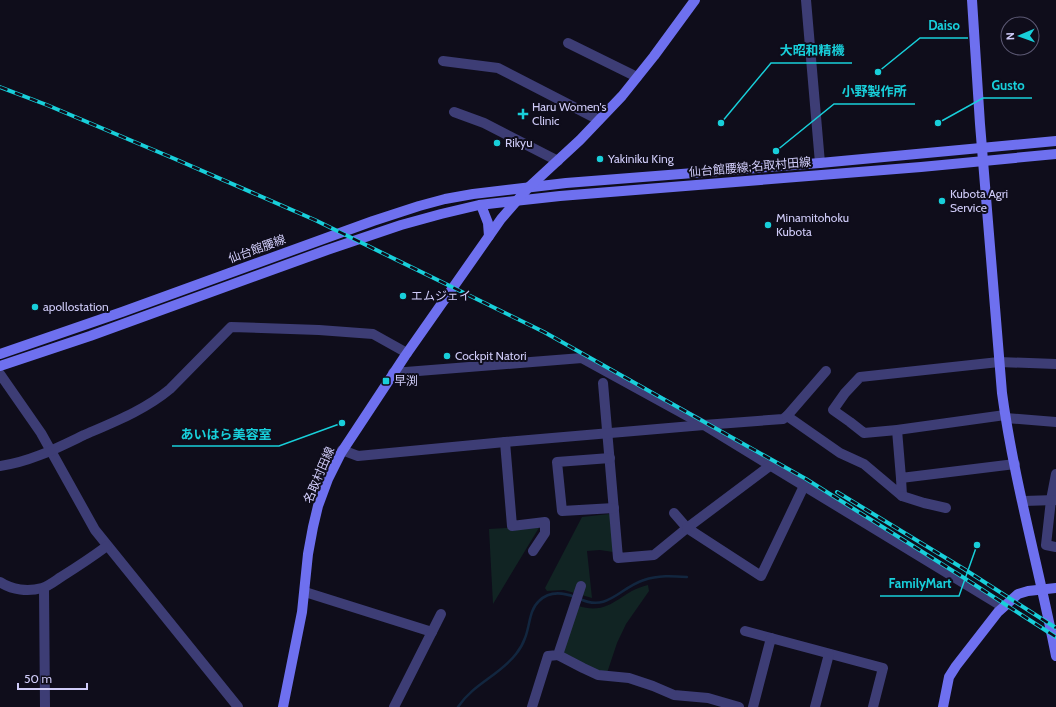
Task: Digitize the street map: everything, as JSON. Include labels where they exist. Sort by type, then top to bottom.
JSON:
[{"type":"main road","name":"名取村田線","points":[[283,707],[305,592],[308,554],[318,506],[328,479],[342,450],[407,353],[501,219],[528,188],[558,161],[599,120],[654,56],[695,0]]},
{"type":"main road","points":[[972,0],[999,362],[1006,416],[1015,464],[1056,656]]},
{"type":"main road","points":[[982,148],[1056,141]]},
{"type":"main road","name":"仙台館腰線;名取村田線","points":[[528,188],[566,183],[820,163],[982,148]]},
{"type":"main road","points":[[983,161],[1056,154]]},
{"type":"main road","name":"仙台館腰線;名取村田線","points":[[518,201],[741,180],[983,161]]},
{"type":"main road","name":"仙台館腰線","points":[[0,354],[419,206],[473,194],[528,188]]},
{"type":"main road","name":"仙台館腰線","points":[[0,366],[90,336],[327,250],[401,225],[440,214],[481,205],[518,201]]},
{"type":"main road","points":[[481,205],[488,223],[489,236]]},
{"type":"main road","points":[[943,707],[949,677],[998,612],[1018,594],[1056,588]]},
{"type":"street","points":[[806,0],[820,163]]},
{"type":"street","points":[[568,43],[637,77]]},
{"type":"street","points":[[443,61],[498,68],[599,120]]},
{"type":"street","points":[[454,112],[484,123],[558,161]]},
{"type":"street","points":[[0,466],[20,463],[52,450],[131,414],[160,397],[170,389],[231,327],[319,330],[373,334],[407,353]]},
{"type":"street","points":[[394,373],[582,358],[704,425],[1003,608]]},
{"type":"street","points":[[1056,364],[999,362],[860,377],[833,410],[864,433],[1006,416],[1056,422]]},
{"type":"street","points":[[342,450],[358,456],[608,433],[783,419],[788,416],[826,370]]},
{"type":"street","points":[[0,374],[52,450],[95,530],[238,707]]},
{"type":"street","points":[[604,383],[618,558],[654,555],[687,528],[771,466]]},
{"type":"street","points":[[788,416],[840,454],[864,464],[902,496],[946,508]]},
{"type":"street","points":[[897,430],[902,496]]},
{"type":"street","points":[[505,442],[512,526],[545,522],[545,533],[533,551]]},
{"type":"street","points":[[610,458],[557,462],[562,511],[614,508]]},
{"type":"street","points":[[901,478],[1015,464]]},
{"type":"street","points":[[1056,474],[1046,545],[1056,547]]},
{"type":"street","points":[[674,513],[687,528],[761,576],[804,486]]},
{"type":"street","points":[[1023,502],[1053,500]]},
{"type":"street","points":[[0,582],[12,588],[18,589],[34,590],[44,588],[92,558],[107,546]]},
{"type":"street","points":[[558,655],[581,586]]},
{"type":"street","points":[[44,588],[45,707]]},
{"type":"street","points":[[305,592],[432,632]]},
{"type":"street","points":[[394,707],[441,614]]},
{"type":"street","points":[[745,631],[883,668],[873,707]]},
{"type":"street","points":[[753,707],[771,638]]},
{"type":"street","points":[[815,707],[830,654]]},
{"type":"street","points":[[532,707],[548,656],[558,655],[598,675],[629,678],[674,695],[708,698],[716,704],[739,707]]},
{"type":"green space","points":[[609,514],[611,516],[613,552],[600,550],[587,551],[592,598],[564,590],[547,591],[545,588],[582,517]]},
{"type":"green space","points":[[540,526],[493,604],[489,529]]},
{"type":"green space","points":[[648,585],[649,591],[626,624],[617,643],[607,673],[598,672],[563,653],[578,606],[599,608],[607,606],[638,588]]},
{"type":"waterway","points":[[580,599],[598,603],[606,601],[635,584],[649,578],[666,576],[687,577]]},
{"type":"waterway","points":[[458,707],[471,692],[502,668],[517,652],[527,633],[531,613],[539,601],[547,595],[556,593],[575,597]]},
{"type":"railway","points":[[0,87],[47,105],[175,159],[315,220],[544,332],[806,479],[1056,637]]},
{"type":"railway","points":[[837,492],[964,569],[1056,628]]},
{"type":"place","name":"Daiso","points":[[878,72]]},
{"type":"place","name":"Haru Women's Clinic","points":[[523,114]]},
{"type":"place","name":"大昭和精機","points":[[721,123]]},
{"type":"place","name":"Gusto","points":[[938,123]]},
{"type":"place","name":"Rikyu","points":[[497,143]]},
{"type":"place","name":"小野製作所","points":[[776,151]]},
{"type":"place","name":"Yakiniku King","points":[[600,159]]},
{"type":"place","name":"Kubota Agri Service","points":[[942,201]]},
{"type":"place","name":"Minamitohoku Kubota","points":[[768,225]]},
{"type":"place","name":"エムジェイ","points":[[403,296]]},
{"type":"place","name":"apollostation","points":[[35,307]]},
{"type":"place","name":"Cockpit Natori","points":[[447,356]]},
{"type":"place","name":"早渕","points":[[386,381]]},
{"type":"place","name":"あいはら美容室","points":[[342,423]]},
{"type":"place","name":"FamilyMart","points":[[977,545]]}]
